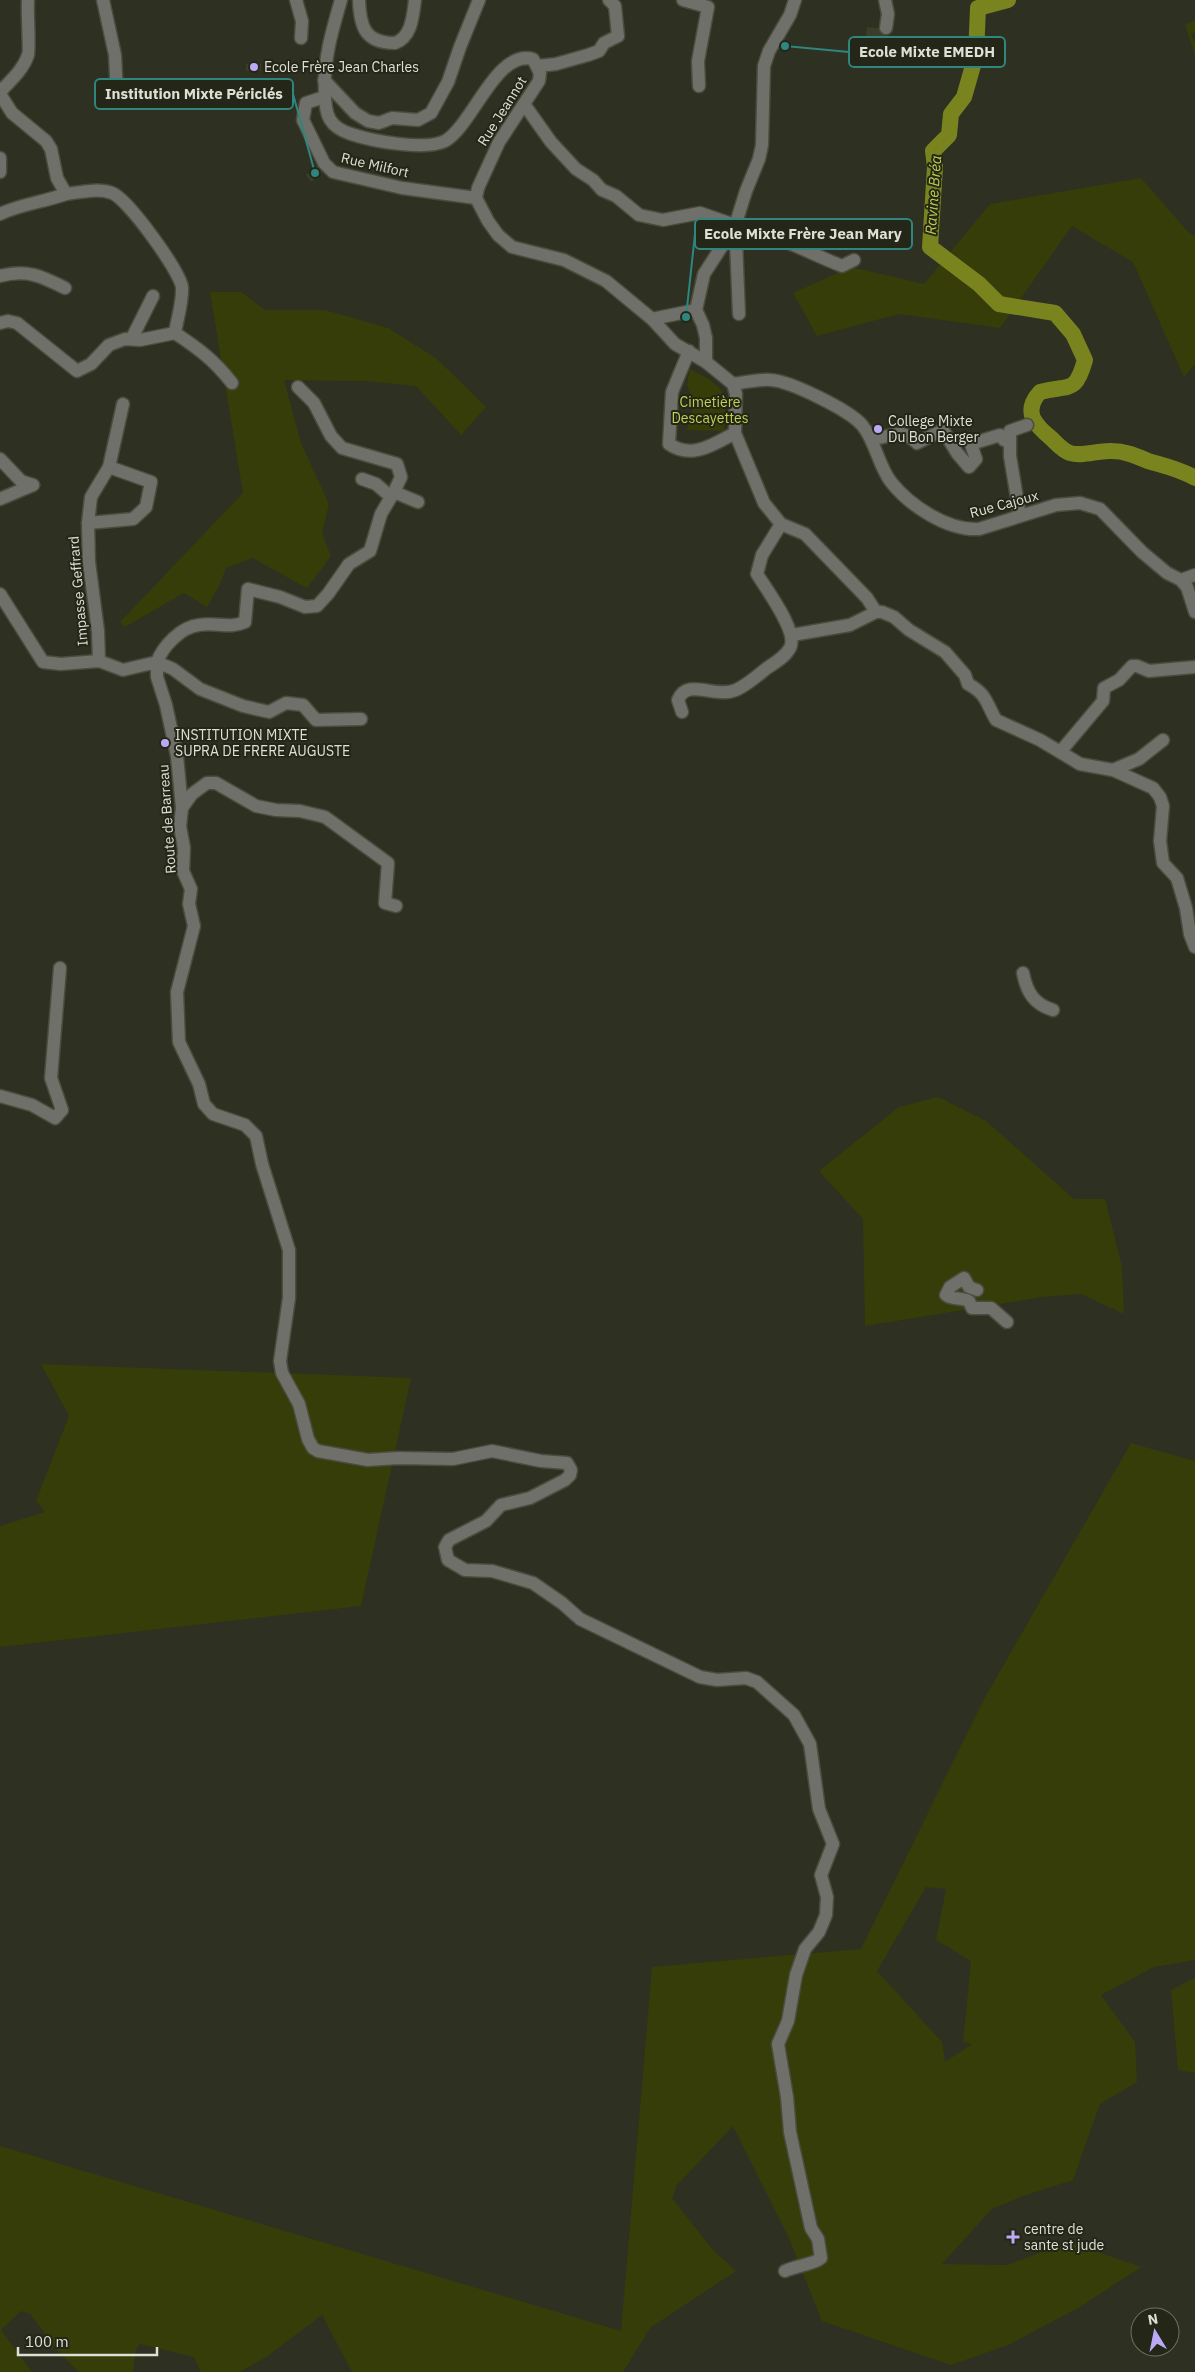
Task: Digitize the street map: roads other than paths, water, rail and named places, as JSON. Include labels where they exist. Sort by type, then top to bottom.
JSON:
[{"type":"street","points":[[28,0],[29,54],[16,75],[0,93],[12,113],[46,140],[51,149],[57,178],[66,194]]},
{"type":"street","points":[[103,0],[115,55],[118,96]]},
{"type":"street","points":[[296,0],[302,21],[301,38]]},
{"type":"street","name":"Rue Jeannot","points":[[341,0],[328,46],[324,80],[325,100],[327,116],[336,128],[351,134],[403,145],[444,141],[457,131],[499,74],[515,60],[525,57],[533,59],[538,66],[539,81],[487,167],[476,198]]},
{"type":"street","points":[[359,0],[361,22],[364,30],[374,40],[395,43],[405,37],[412,21],[415,0]]},
{"type":"street","points":[[324,80],[355,113],[368,121],[379,122],[392,118],[418,120],[431,113],[448,82],[479,0]]},
{"type":"street","points":[[538,66],[556,64],[599,51],[604,43],[618,36],[615,6],[609,0]]},
{"type":"street","points":[[683,0],[708,8],[698,62],[699,86]]},
{"type":"street","points":[[706,362],[706,338],[696,310],[704,274],[735,228],[762,146],[761,92],[764,66],[769,51],[790,15],[795,0]]},
{"type":"street","points":[[885,0],[888,14],[886,28]]},
{"type":"street","name":"Rue Milfort","points":[[325,100],[321,98],[306,103],[303,120],[324,163],[333,172],[402,188],[476,198]]},
{"type":"street","points":[[524,104],[551,142],[576,169],[593,180],[602,190],[616,196],[639,215],[663,220],[700,214],[729,223],[735,228],[757,230],[842,266],[854,260]]},
{"type":"street","points":[[0,158],[0,172]]},
{"type":"street","points":[[0,214],[13,208],[33,205],[66,194],[99,190],[114,193],[130,207],[178,275],[182,294],[175,333]]},
{"type":"street","points":[[476,198],[498,235],[512,247],[564,260],[606,282],[652,319],[676,344],[706,362],[733,384],[736,394],[735,433],[764,503],[782,524],[805,534],[867,598],[876,612],[894,617],[909,630],[945,652],[965,675],[968,684],[980,691],[996,720],[1061,751],[1080,764],[1113,770],[1153,788],[1160,797],[1163,806],[1160,841],[1163,863],[1176,878],[1186,908],[1190,934],[1195,947]]},
{"type":"street","points":[[735,228],[739,314]]},
{"type":"street","points":[[0,276],[18,272],[41,276],[65,288]]},
{"type":"street","points":[[132,338],[153,296]]},
{"type":"street","points":[[652,319],[696,310]]},
{"type":"street","points":[[0,323],[8,321],[16,323],[77,372],[91,364],[108,345],[132,338],[140,340],[175,333],[194,344],[217,364],[232,383]]},
{"type":"street","points":[[689,351],[672,392],[669,444],[675,448],[701,451],[735,433]]},
{"type":"street","name":"Rue Cajoux","points":[[733,384],[771,380],[791,384],[850,415],[861,424],[871,438],[890,482],[909,500],[937,518],[968,530],[979,529],[1056,505],[1080,503],[1100,509],[1142,552],[1167,573],[1181,580]]},
{"type":"street","points":[[157,662],[161,652],[173,639],[192,627],[198,625],[237,626],[245,622],[248,589],[280,597],[305,607],[317,606],[349,564],[370,551],[381,514],[400,477],[397,464],[342,448],[332,436],[314,403],[298,387]]},
{"type":"street","name":"Impasse Geffrard","points":[[99,662],[98,631],[88,562],[88,523],[92,497],[108,467],[124,404]]},
{"type":"street","points":[[1020,516],[1013,475],[1010,431],[1028,424]]},
{"type":"street","points":[[871,438],[878,440],[886,435],[897,434],[910,436],[917,443],[943,430],[953,447],[969,466],[976,459],[971,444],[1000,435],[1004,440],[1010,436]]},
{"type":"street","points":[[0,459],[21,481],[33,485],[0,499]]},
{"type":"street","points":[[88,523],[133,519],[146,506],[151,482],[108,467]]},
{"type":"street","points":[[362,479],[376,484],[392,495],[418,502]]},
{"type":"street","points":[[682,712],[678,700],[681,692],[688,688],[723,693],[736,690],[780,660],[790,649],[792,635],[756,574],[762,555],[782,524]]},
{"type":"street","points":[[1195,575],[1181,580],[1187,587],[1195,612]]},
{"type":"street","points":[[0,594],[44,662],[61,664],[99,662],[123,670],[157,662],[173,669],[200,689],[244,706],[269,712],[286,703],[303,705],[316,720],[361,719]]},
{"type":"street","points":[[792,635],[850,625],[876,612]]},
{"type":"street","name":"Route de Barreau","points":[[157,662],[156,677],[168,714],[177,756],[182,808],[180,826],[184,848],[183,871],[191,889],[189,904],[194,926],[177,992],[179,1042],[199,1084],[204,1104],[213,1114],[245,1125],[256,1136],[262,1164],[289,1250],[289,1298],[280,1361],[282,1373],[299,1404],[308,1439],[313,1448],[327,1454],[368,1460],[398,1458],[453,1459],[492,1451],[541,1462],[568,1462],[572,1470],[565,1480],[530,1498],[501,1505],[486,1520],[449,1540],[445,1547],[448,1560],[466,1570],[492,1571],[513,1575],[533,1583],[562,1603],[580,1619],[700,1677],[717,1680],[746,1678],[757,1682],[794,1715],[803,1728],[814,1764],[818,1809],[833,1844],[821,1875],[827,1897],[826,1915],[819,1932],[805,1949],[796,1975],[788,2021],[778,2044],[787,2097],[790,2132],[811,2228],[818,2239],[821,2258],[817,2262],[796,2265],[785,2271]]},
{"type":"street","points":[[1061,751],[1103,701],[1104,688],[1119,680],[1132,666],[1149,670],[1195,667]]},
{"type":"street","points":[[1113,770],[1139,759],[1163,740]]},
{"type":"street","points":[[182,808],[192,794],[207,783],[216,783],[256,806],[276,810],[300,811],[325,817],[388,862],[385,903],[396,906]]},
{"type":"street","points":[[0,1096],[32,1105],[55,1118],[62,1110],[51,1078],[60,968]]},
{"type":"street","points":[[1023,973],[1027,988],[1036,1002],[1039,1005],[1054,1010]]},
{"type":"street","points":[[977,1290],[969,1286],[964,1278],[950,1287],[946,1295],[950,1298],[964,1298],[969,1301],[972,1308],[991,1308],[1006,1322]]},
{"type":"waterway","name":"Ravine Bréa","points":[[1008,0],[978,8],[976,55],[964,97],[951,114],[949,135],[933,151],[935,167],[930,247],[979,284],[999,304],[1055,313],[1073,334],[1085,360],[1078,379],[1065,388],[1040,392],[1035,399],[1031,412],[1040,429],[1060,447],[1067,452],[1075,454],[1107,451],[1126,453],[1178,470],[1195,478]]},
{"type":"place","name":"Ecole Mixte EMEDH","points":[[785,46]]},
{"type":"place","name":"Ecole Frère Jean Charles","points":[[254,67]]},
{"type":"place","name":"Institution Mixte Périclés","points":[[315,173]]},
{"type":"place","name":"Ecole Mixte Frère Jean Mary","points":[[686,317]]},
{"type":"place","name":"College Mixte Du Bon Berger","points":[[878,429]]},
{"type":"place","name":"INSTITUTION MIXTE SUPRA DE FRERE AUGUSTE","points":[[165,743]]},
{"type":"place","name":"centre de sante st jude","points":[[1013,2237]]},
{"type":"park label","name":"Cimetière Descayettes","points":[[710,410]]}]
